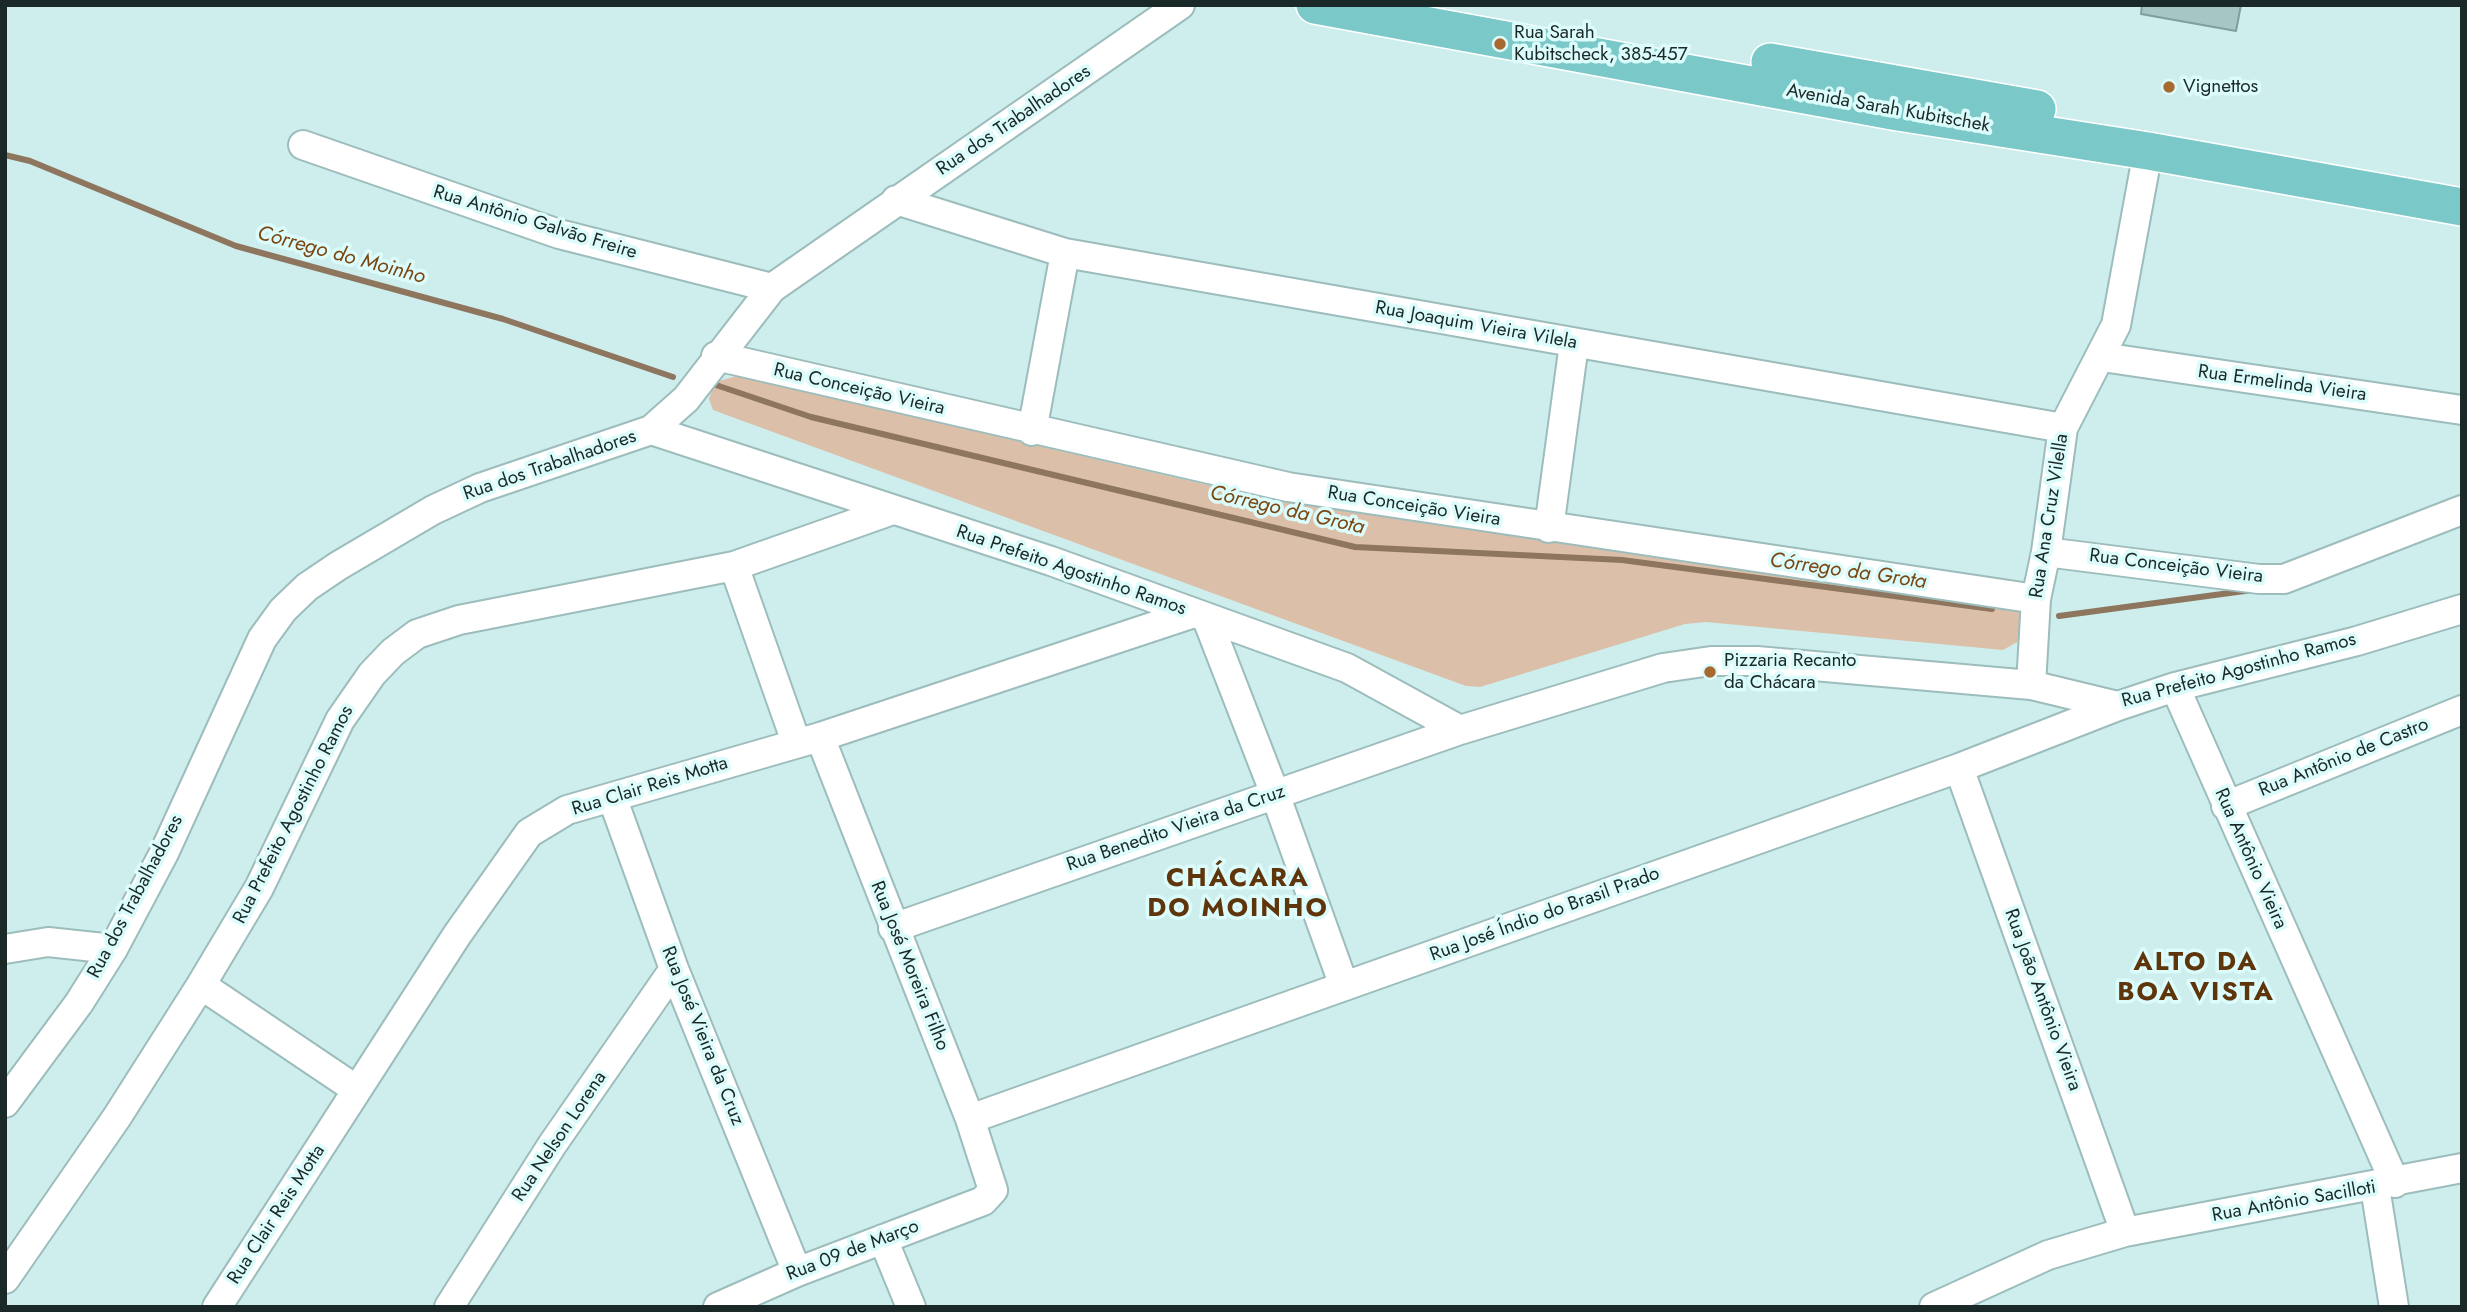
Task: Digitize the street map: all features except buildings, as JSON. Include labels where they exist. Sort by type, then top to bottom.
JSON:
[{"type":"main road","name":"Avenida Sarah Kubitschek","points":[[1315,5],[1898,112],[2148,151],[2462,207]]},
{"type":"main road","name":"Avenida Sarah Kubitschek","points":[[1454,5],[2462,184]]},
{"type":"street","name":"Rua dos Trabalhadores","points":[[5,1103],[19,1065],[79,1003],[113,949],[164,853],[256,650],[282,610],[307,587],[338,566],[433,510],[480,488],[651,430],[686,399],[716,356],[772,288],[1180,5]]},
{"type":"street","name":"Rua Antônio Galvão Freire","points":[[303,145],[559,234],[772,288]]},
{"type":"street","name":"Rua Ana Cruz Vilella","points":[[2031,685],[2036,598],[2046,552],[2063,428],[2077,396],[2102,357],[2116,325],[2148,151]]},
{"type":"street","name":"Rua Joaquim Vieira Vilela","points":[[896,201],[1065,253],[2063,428]]},
{"type":"street","points":[[1032,430],[1065,253]]},
{"type":"street","points":[[1549,528],[1574,344]]},
{"type":"street","name":"Rua Conceição Vieira","points":[[716,356],[1289,487],[1549,528],[2036,598]]},
{"type":"street","name":"Rua Ermelinda Vieira","points":[[2102,357],[2462,410]]},
{"type":"street","points":[[651,430],[890,511]]},
{"type":"street","name":"Rua Conceição Vieira","points":[[2046,552],[2259,579],[2284,579],[2462,510]]},
{"type":"street","name":"Rua Prefeito Agostinho Ramos","points":[[5,1279],[117,1116],[201,985],[259,888],[340,720],[372,674],[393,652],[417,634],[459,620],[734,566],[890,511],[1051,561],[1347,668],[1460,730],[1663,668],[1711,661],[1757,660],[2031,685],[2119,706],[2175,687],[2357,641],[2462,609]]},
{"type":"street","name":"Rua José Moreira Filho","points":[[734,566],[893,928],[993,1183],[989,1196]]},
{"type":"street","points":[[1200,616],[1275,794],[1344,986]]},
{"type":"street","name":"Rua Clair Reis Motta","points":[[218,1307],[457,935],[529,833],[568,810],[808,739],[1200,616]]},
{"type":"street","name":"Rua Antônio Vieira","points":[[2175,687],[2385,1185],[2394,1307]]},
{"type":"street","name":"Rua José Índio do Brasil Prado","points":[[970,1119],[1959,768],[2119,706]]},
{"type":"street","name":"Rua Antônio de Castro","points":[[2226,806],[2462,710]]},
{"type":"street","name":"Rua Benedito Vieira da Cruz","points":[[893,928],[1460,730]]},
{"type":"street","name":"Rua João Antônio Vieira","points":[[1959,768],[2125,1232]]},
{"type":"street","name":"Rua José Vieira da Cruz","points":[[612,797],[674,969],[797,1272]]},
{"type":"street","points":[[5,949],[48,942],[113,949]]},
{"type":"street","name":"Rua Nelson Lorena","points":[[449,1307],[552,1145],[674,969]]},
{"type":"street","points":[[201,985],[357,1090]]},
{"type":"street","name":"Rua Antônio Sacilloti","points":[[1934,1307],[2048,1255],[2125,1232],[2385,1185],[2462,1168]]},
{"type":"street","points":[[2424,1177],[2462,1175]]},
{"type":"street","name":"Rua 09 de Março","points":[[718,1307],[797,1272],[989,1196]]},
{"type":"street","points":[[883,1239],[911,1307]]},
{"type":"shaded area","points":[[737,376],[1281,502],[2021,605],[2024,632],[2019,641],[2003,650],[1706,622],[1685,624],[1480,687],[1466,686],[713,410],[709,399],[715,382]]},
{"type":"waterway","name":"Córrego do Moinho","points":[[5,155],[30,161],[236,246],[503,319],[673,377]]},
{"type":"waterway","name":"Córrego da Grota","points":[[713,384],[811,417],[1355,547],[1622,560],[1992,609]]},
{"type":"waterway","points":[[2059,616],[2252,590]]},
{"type":"place","name":"Rua Sarah Kubitscheck, 385-457","points":[[1500,44]]},
{"type":"place","name":"Vignettos","points":[[2169,87]]},
{"type":"place","name":"Pizzaria Recanto da Chácara","points":[[1710,672]]},
{"type":"district","name":"CHÁCARA DO MOINHO","points":[[1238,895]]},
{"type":"district","name":"ALTO DA BOA VISTA","points":[[2196,979]]}]
